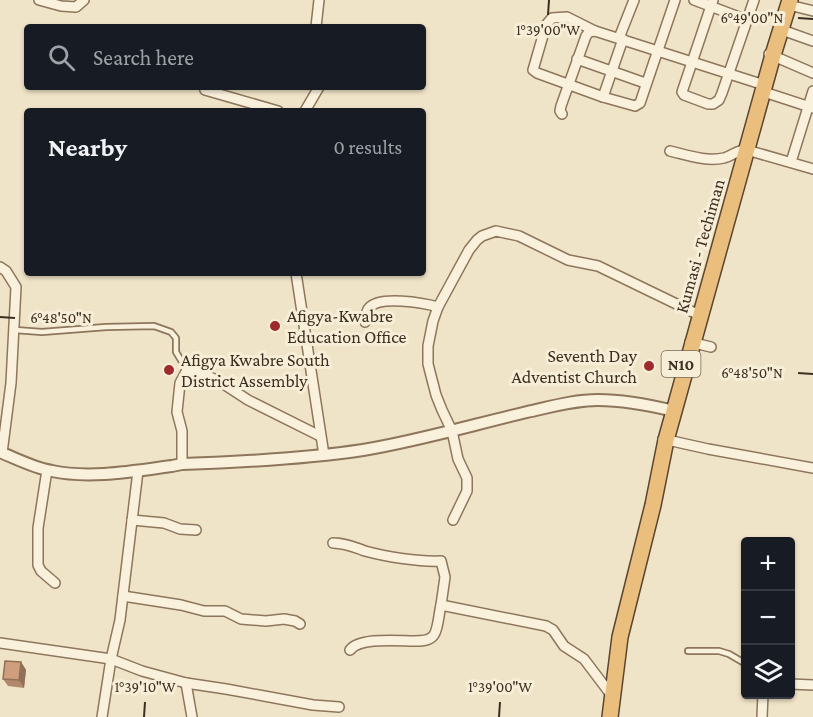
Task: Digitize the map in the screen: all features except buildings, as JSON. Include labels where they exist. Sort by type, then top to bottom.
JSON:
[{"type":"highway","name":"Kumasi - Techiman","points":[[771,54],[782,30],[788,2]]},
{"type":"highway","name":"Kumasi - Techiman","points":[[610,717],[620,637],[653,505],[657,460],[771,54],[788,2]]},
{"type":"highway","name":"Kumasi - Techiman","points":[[690,342],[695,313],[744,150]]},
{"type":"street","points":[[39,0],[61,6],[76,7],[84,0]]},
{"type":"street","points":[[316,24],[319,0]]},
{"type":"street","points":[[603,97],[634,0]]},
{"type":"street","points":[[675,0],[657,50],[645,83],[640,103],[635,106],[537,74],[533,70],[546,25],[552,18],[567,17],[595,31],[621,38],[657,50],[691,62],[728,73],[811,107]]},
{"type":"street","points":[[694,0],[712,3],[747,20]]},
{"type":"street","points":[[712,3],[682,89],[682,93],[708,104],[719,100],[754,0]]},
{"type":"street","points":[[788,2],[813,11]]},
{"type":"street","points":[[782,30],[813,41]]},
{"type":"street","points":[[562,114],[561,106],[586,36],[589,32],[595,31]]},
{"type":"street","points":[[771,54],[813,73]]},
{"type":"street","points":[[577,59],[645,83]]},
{"type":"street","points":[[205,90],[268,108]]},
{"type":"street","points":[[306,108],[318,90]]},
{"type":"street","points":[[791,162],[811,107],[813,92]]},
{"type":"street","points":[[670,151],[710,159],[725,158],[744,150],[813,169]]},
{"type":"street","points":[[453,520],[467,491],[467,478],[458,459],[452,431],[436,395],[428,364],[428,346],[438,307],[469,250],[482,236],[496,231],[519,236],[568,260],[598,266],[695,313]]},
{"type":"street","points":[[0,267],[6,271],[16,287],[11,383],[1,453],[47,470],[75,474],[108,473],[182,464],[324,455],[364,450],[580,401],[608,400],[671,410]]},
{"type":"street","points":[[296,276],[324,455]]},
{"type":"street","points":[[365,321],[370,306],[385,301],[427,303],[438,307]]},
{"type":"street","points":[[690,342],[711,347]]},
{"type":"street","points":[[182,464],[182,431],[177,412],[180,383],[187,370],[215,380],[248,400],[320,436]]},
{"type":"street","points":[[664,439],[813,468]]},
{"type":"street","points":[[47,470],[38,528],[38,565],[41,571],[55,583]]},
{"type":"street","points":[[102,717],[120,620],[138,471]]},
{"type":"street","points":[[132,520],[196,530]]},
{"type":"street","points":[[333,543],[344,543],[366,551],[406,559],[441,561],[445,577],[435,634],[432,638],[422,641],[366,642],[356,644],[350,650]]},
{"type":"street","points":[[123,596],[204,611],[225,611],[241,619],[266,621],[284,619],[300,624]]},
{"type":"street","points":[[441,605],[546,626],[553,630],[564,646],[584,659],[612,696]]},
{"type":"street","points":[[0,643],[111,659],[142,671],[186,683],[226,688],[313,705],[339,706]]},
{"type":"street","points":[[186,683],[192,717]]},
{"type":"street","points":[[795,684],[813,685]]},
{"type":"street","points":[[762,699],[762,717]]},
{"type":"lane","points":[[15,330],[42,332],[154,326],[171,332],[176,338],[176,352],[187,370]]},
{"type":"lane","points":[[688,651],[719,651],[741,661]]},
{"type":"place","name":"Afigya-Kwabre Education Office","points":[[275,326]]},
{"type":"place","name":"Seventh Day Adventist Church","points":[[649,366]]},
{"type":"place","name":"Afigya Kwabre South District Assembly","points":[[169,370]]}]
